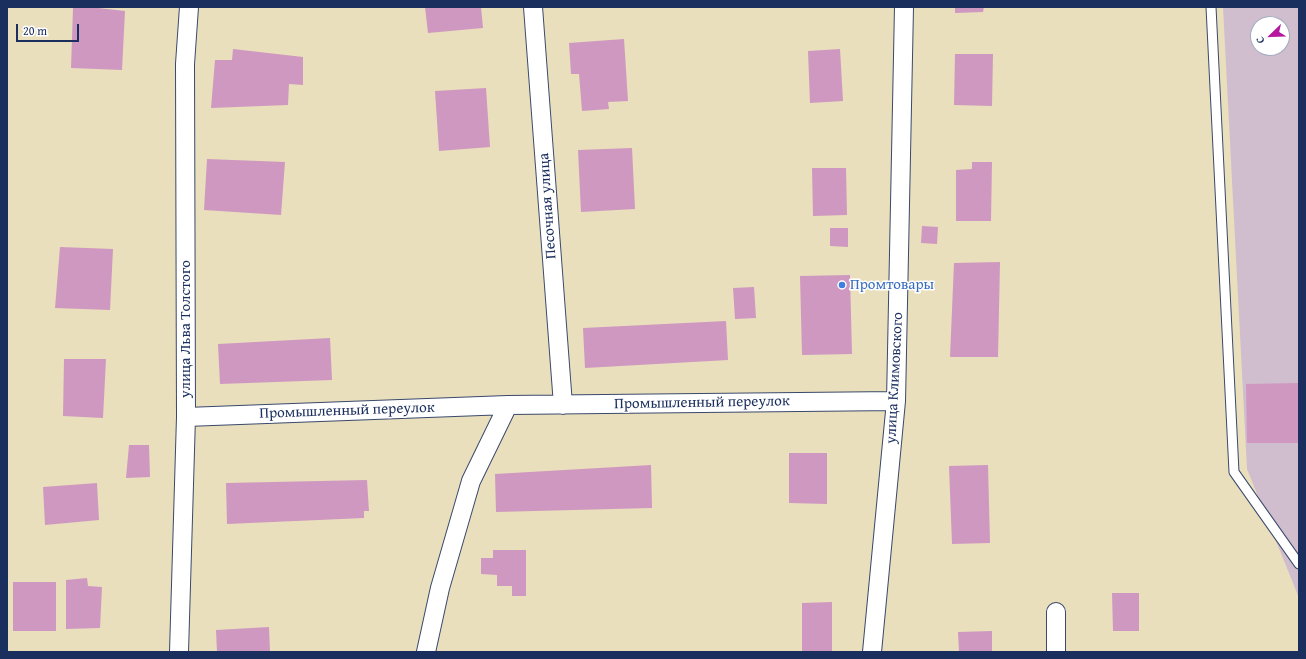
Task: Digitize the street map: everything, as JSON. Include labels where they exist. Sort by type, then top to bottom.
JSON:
[{"type":"street","name":"улица Льва Толстого","points":[[179,652],[186,417],[185,64],[189,7]]},
{"type":"street","name":"Песочная улица","points":[[533,7],[563,405]]},
{"type":"street","name":"улица Климовского","points":[[872,652],[896,400],[904,7]]},
{"type":"street","name":"Промышленный переулок","points":[[186,417],[508,405],[896,400]]},
{"type":"street","points":[[426,652],[440,588],[471,481],[508,405]]},
{"type":"street","points":[[1056,612],[1056,652]]},
{"type":"lane","points":[[1211,7],[1234,472],[1299,564]]},
{"type":"shaded area","points":[[1223,7],[1299,7],[1299,598],[1247,469]]},
{"type":"building","points":[[425,7],[481,7],[483,28],[428,33]]},
{"type":"building","points":[[955,7],[984,7],[983,12],[955,13]]},
{"type":"building","points":[[73,8],[98,8],[125,11],[122,70],[71,68]]},
{"type":"building","points":[[624,39],[628,101],[608,102],[609,109],[582,111],[579,74],[571,74],[569,43]]},
{"type":"building","points":[[233,49],[303,57],[303,85],[289,84],[288,105],[211,108],[215,60],[232,60]]},
{"type":"building","points":[[840,49],[843,101],[810,103],[808,51]]},
{"type":"building","points":[[955,54],[993,54],[992,106],[954,105]]},
{"type":"building","points":[[486,88],[490,147],[439,151],[435,91]]},
{"type":"building","points":[[632,148],[635,209],[581,212],[578,150]]},
{"type":"building","points":[[207,159],[285,162],[281,215],[204,210]]},
{"type":"building","points":[[972,162],[992,162],[991,221],[956,221],[956,170],[972,169]]},
{"type":"building","points":[[812,168],[846,168],[847,215],[813,216]]},
{"type":"building","points":[[922,226],[938,227],[937,244],[921,243]]},
{"type":"building","points":[[830,228],[848,228],[848,247],[830,246]]},
{"type":"building","points":[[60,247],[113,249],[110,310],[55,308]]},
{"type":"building","points":[[1000,262],[998,357],[950,357],[954,263]]},
{"type":"building","points":[[850,275],[852,354],[802,355],[800,276]]},
{"type":"building","points":[[754,287],[756,318],[735,319],[733,288]]},
{"type":"building","points":[[726,321],[728,360],[585,368],[583,328]]},
{"type":"building","points":[[330,338],[332,380],[220,384],[218,344]]},
{"type":"building","points":[[64,359],[106,359],[103,418],[63,416]]},
{"type":"building","points":[[1299,383],[1299,443],[1247,443],[1246,384]]},
{"type":"building","points":[[129,445],[149,445],[150,477],[126,478]]},
{"type":"building","points":[[789,453],[827,453],[827,504],[789,503]]},
{"type":"building","points":[[651,465],[652,508],[496,512],[495,474]]},
{"type":"building","points":[[988,465],[990,543],[952,544],[949,466]]},
{"type":"building","points":[[367,480],[369,511],[364,511],[364,518],[227,524],[226,483]]},
{"type":"building","points":[[97,483],[99,520],[45,525],[43,487]]},
{"type":"building","points":[[493,550],[526,550],[526,596],[512,596],[512,586],[497,586],[497,575],[481,574],[481,558],[493,558]]},
{"type":"building","points":[[87,578],[88,586],[102,587],[100,628],[66,629],[66,580]]},
{"type":"building","points":[[13,582],[56,582],[56,631],[13,631]]},
{"type":"building","points":[[1112,593],[1139,593],[1139,631],[1113,631]]},
{"type":"building","points":[[832,602],[832,652],[802,652],[802,603]]},
{"type":"building","points":[[269,627],[270,652],[217,652],[216,630]]},
{"type":"building","points":[[992,631],[992,652],[959,652],[958,632]]},
{"type":"place","name":"Промтовары","points":[[842,285]]}]
